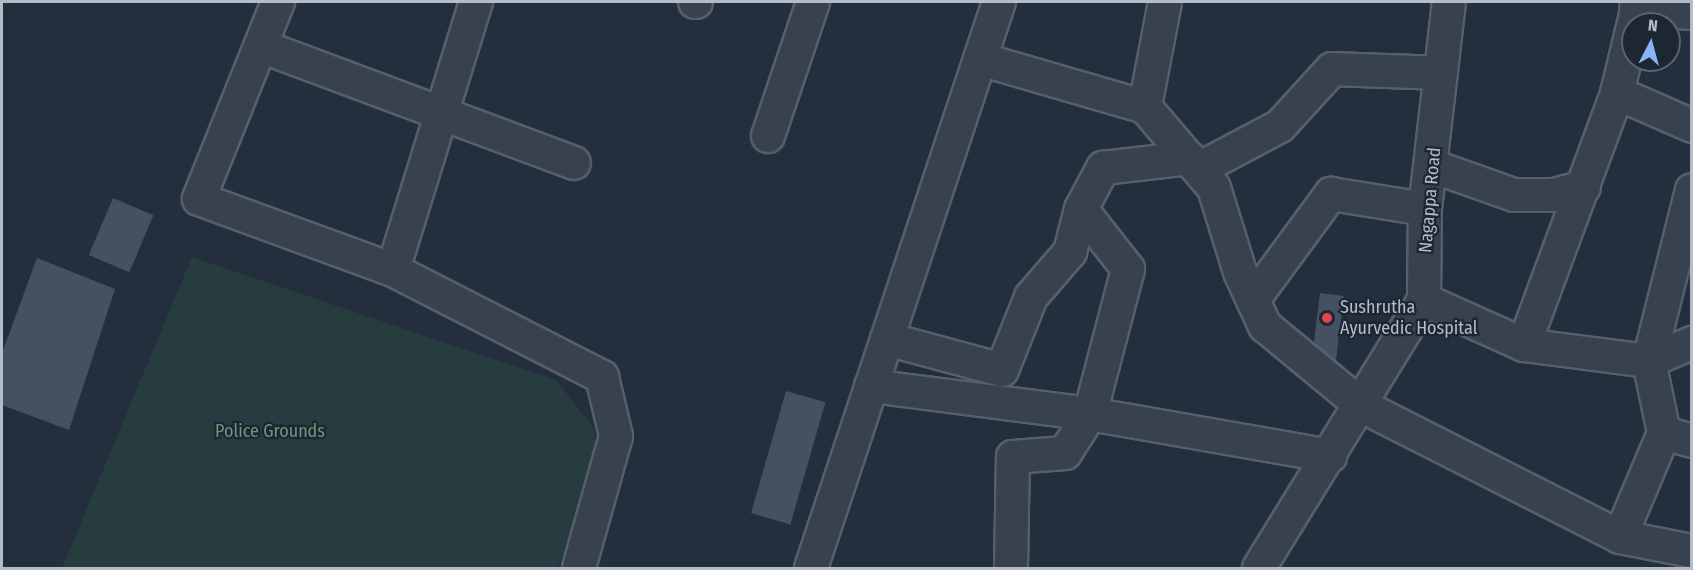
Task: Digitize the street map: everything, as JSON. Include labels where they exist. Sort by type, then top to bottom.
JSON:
[{"type":"street","points":[[278,2],[199,199],[393,270],[602,377],[616,436],[579,568]]},
{"type":"street","points":[[393,270],[444,112],[476,2]]},
{"type":"street","points":[[768,136],[813,2]]},
{"type":"street","points":[[811,568],[999,2]]},
{"type":"street","points":[[1145,107],[1165,2]]},
{"type":"street","name":"Nagappa Road","points":[[1259,568],[1362,406],[1424,300],[1425,209],[1432,166],[1449,2]]},
{"type":"street","points":[[1524,345],[1617,93],[1638,5],[1692,13]]},
{"type":"street","points":[[261,46],[444,112],[574,163]]},
{"type":"street","points":[[980,59],[1145,107],[1214,188],[1253,300],[1265,326],[1362,406],[1620,537],[1692,551]]},
{"type":"street","points":[[887,339],[1002,370],[1031,297],[1070,252],[1081,209],[1103,168],[1194,164],[1280,126],[1332,69],[1441,73]]},
{"type":"street","points":[[1617,93],[1692,126]]},
{"type":"street","points":[[1432,166],[1514,195],[1554,195],[1584,187]]},
{"type":"street","points":[[1620,537],[1678,437],[1649,361],[1692,190]]},
{"type":"street","points":[[1253,300],[1331,194],[1425,209]]},
{"type":"street","points":[[1011,568],[1013,457],[1065,453],[1090,414],[1128,269],[1081,209]]},
{"type":"street","points":[[1424,300],[1524,345],[1649,361],[1692,343]]},
{"type":"street","points":[[872,386],[1090,414],[1330,456]]},
{"type":"green space","name":"Police Grounds","points":[[192,257],[556,380],[593,427],[597,451],[558,568],[62,568]]},
{"type":"building","points":[[113,198],[154,215],[129,272],[89,255]]},
{"type":"building","points":[[37,258],[115,289],[69,430],[2,405],[2,353]]},
{"type":"building","points":[[1320,293],[1344,296],[1336,363],[1312,360]]},
{"type":"building","points":[[786,391],[825,402],[790,524],[751,513]]},
{"type":"place","name":"Sushrutha Ayurvedic Hospital","points":[[1327,318]]}]
